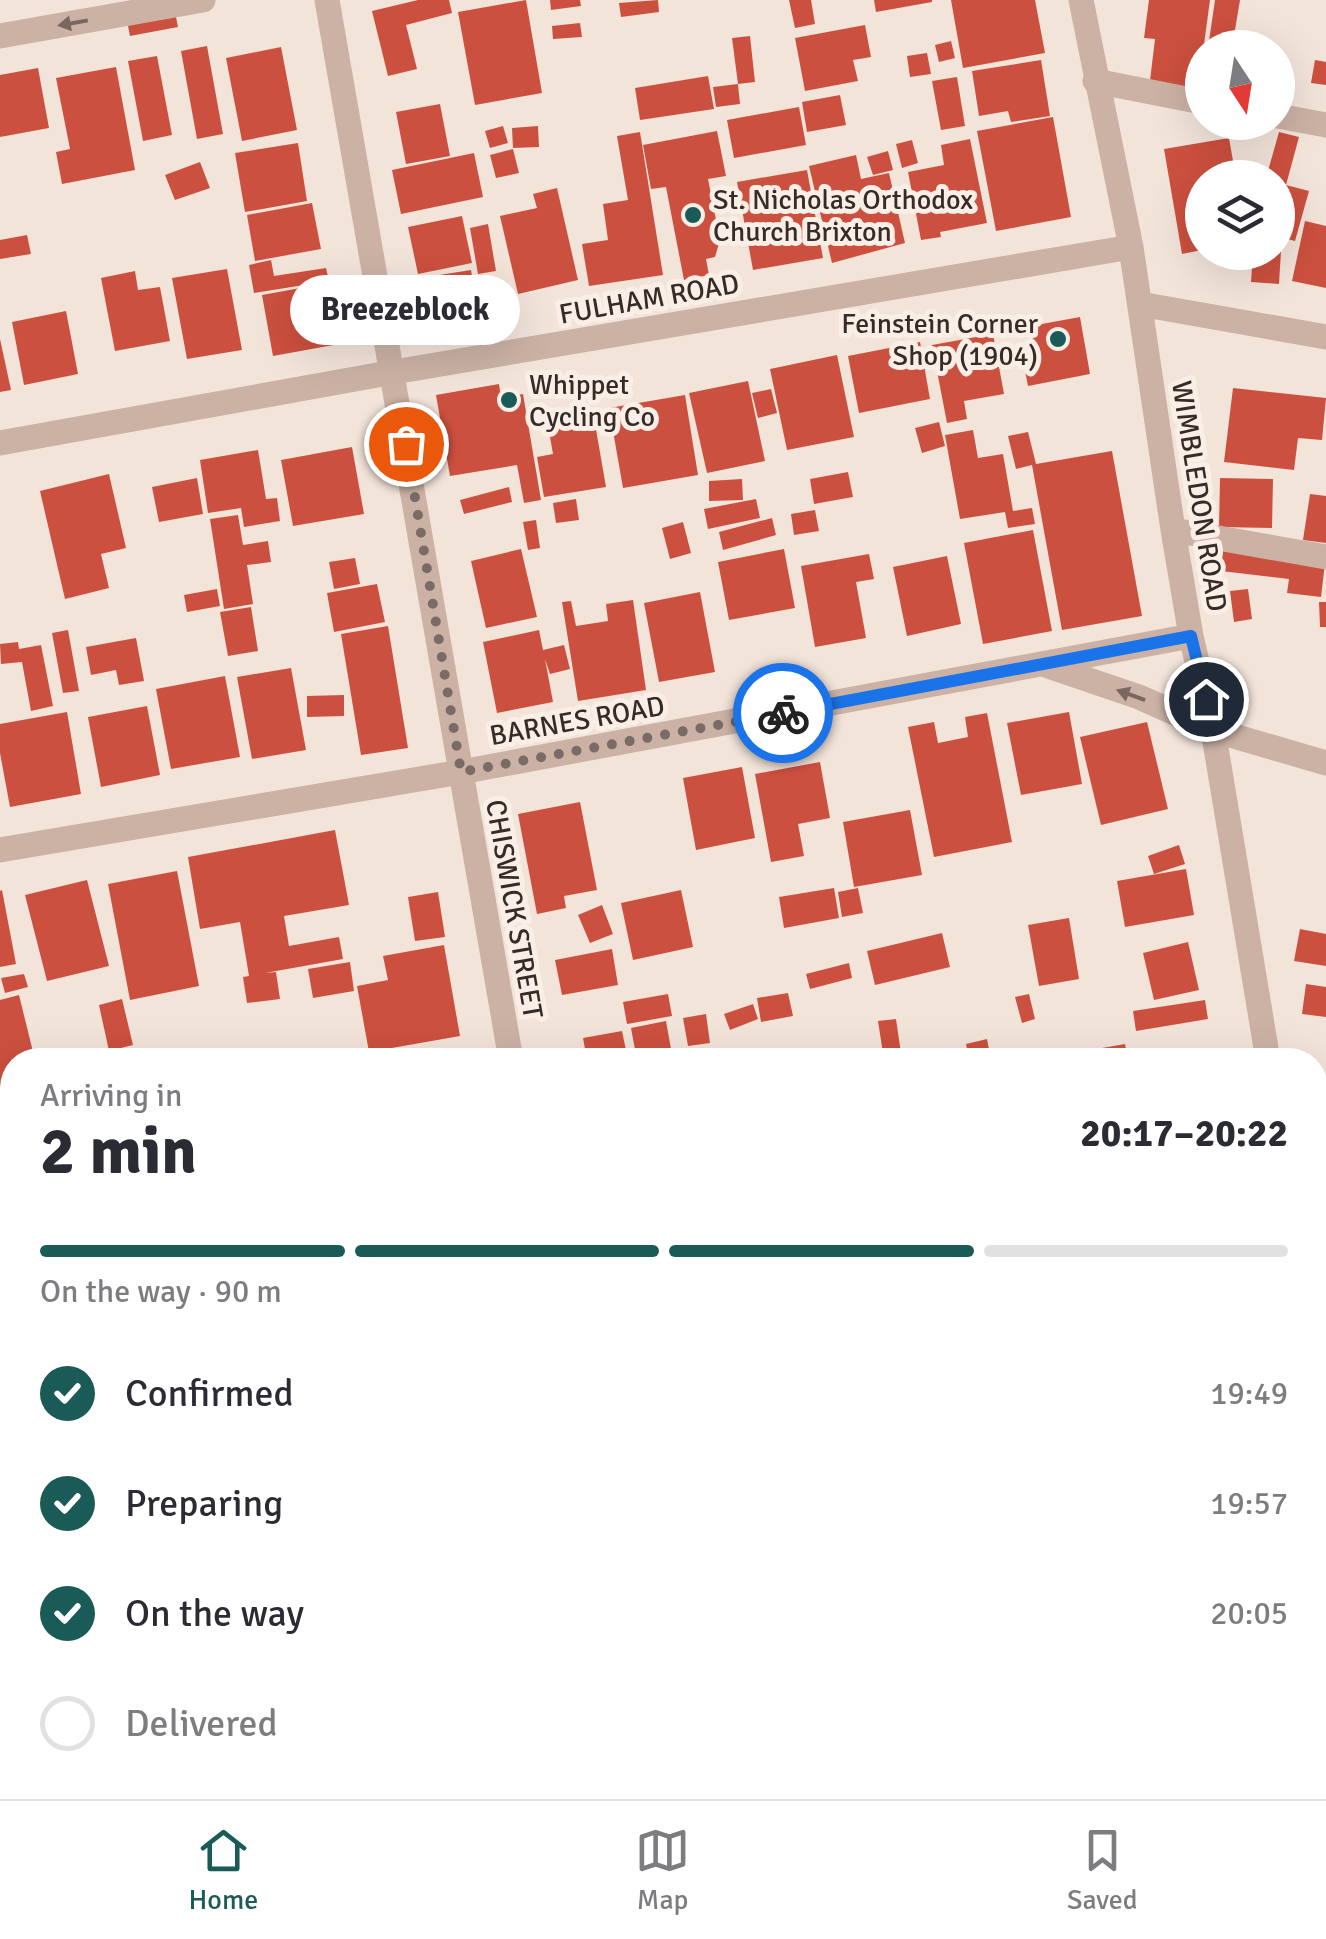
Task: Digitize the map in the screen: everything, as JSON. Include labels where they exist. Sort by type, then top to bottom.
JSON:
[{"type":"street","points":[[0,36],[203,0]]},
{"type":"street","name":"CHISWICK STREET","points":[[327,0],[509,1048]]},
{"type":"street","name":"WIMBLEDON ROAD","points":[[1081,0],[1131,247],[1173,530],[1191,636],[1213,730],[1266,1048]]},
{"type":"street","points":[[1095,81],[1185,99]]},
{"type":"street","points":[[1295,119],[1326,125]]},
{"type":"street","name":"FULHAM ROAD","points":[[0,443],[1131,247]]},
{"type":"street","points":[[1140,304],[1326,337]]},
{"type":"street","points":[[1173,530],[1326,558]]},
{"type":"street","name":"BARNES ROAD","points":[[0,850],[461,772],[1191,636]]},
{"type":"street","name":"BARNES ROAD","points":[[1046,665],[1139,697],[1213,730],[1326,763]]},
{"type":"building","points":[[418,0],[449,0],[452,13],[406,25],[417,69],[388,76],[372,11]]},
{"type":"building","points":[[526,0],[542,93],[475,105],[458,12]]},
{"type":"building","points":[[550,0],[580,0],[581,6],[551,10]]},
{"type":"building","points":[[658,0],[659,12],[621,17],[619,3]]},
{"type":"building","points":[[789,0],[811,0],[815,24],[795,28]]},
{"type":"building","points":[[874,0],[932,0],[932,2],[876,12]]},
{"type":"building","points":[[951,0],[1035,0],[1045,53],[963,68]]},
{"type":"building","points":[[1149,0],[1210,0],[1206,30],[1185,30],[1185,94],[1149,89],[1155,39],[1144,38]]},
{"type":"building","points":[[1215,0],[1240,0],[1235,30],[1211,30]]},
{"type":"building","points":[[175,12],[178,27],[130,36],[127,21]]},
{"type":"building","points":[[580,23],[582,37],[553,39],[552,26]]},
{"type":"building","points":[[865,25],[871,57],[853,60],[858,81],[805,91],[795,38]]},
{"type":"building","points":[[750,36],[755,82],[738,84],[732,38]]},
{"type":"building","points":[[951,41],[955,58],[939,62],[935,45]]},
{"type":"building","points":[[207,46],[223,134],[197,139],[181,51]]},
{"type":"building","points":[[281,47],[297,130],[242,141],[226,58]]},
{"type":"building","points":[[927,53],[931,74],[910,77],[907,56]]},
{"type":"building","points":[[157,56],[172,135],[143,141],[128,61]]},
{"type":"building","points":[[1041,60],[1050,116],[1011,122],[1008,111],[979,116],[972,71]]},
{"type":"building","points":[[1315,60],[1326,62],[1326,85],[1311,83]]},
{"type":"building","points":[[116,67],[135,170],[62,184],[56,152],[70,149],[56,78]]},
{"type":"building","points":[[38,68],[49,128],[0,137],[0,75]]},
{"type":"building","points":[[708,76],[714,109],[640,120],[635,88]]},
{"type":"building","points":[[957,77],[965,126],[941,130],[932,81]]},
{"type":"building","points":[[738,84],[740,104],[716,107],[713,87]]},
{"type":"building","points":[[840,95],[846,125],[807,132],[802,102]]},
{"type":"building","points":[[440,104],[450,156],[406,164],[396,112]]},
{"type":"building","points":[[799,107],[806,145],[734,158],[727,120]]},
{"type":"building","points":[[1053,117],[1071,217],[996,231],[977,131]]},
{"type":"building","points":[[503,126],[508,143],[490,148],[485,131]]},
{"type":"building","points":[[538,126],[539,147],[513,148],[512,128]]},
{"type":"building","name":"St. Nicholas Orthodox Church Brixton","points":[[717,131],[726,176],[708,179],[720,240],[715,257],[706,259],[709,275],[684,280],[666,187],[651,189],[643,145]]},
{"type":"building","points":[[640,132],[663,275],[589,286],[582,244],[608,240],[603,204],[628,200],[617,136]]},
{"type":"building","points":[[1299,137],[1293,160],[1271,160],[1277,140]]},
{"type":"building","points":[[970,139],[987,223],[940,232],[941,237],[921,240],[908,172],[944,165],[941,145]]},
{"type":"building","points":[[912,140],[918,163],[902,168],[896,144]]},
{"type":"building","points":[[1229,140],[1233,160],[1185,160],[1182,254],[1164,149]]},
{"type":"building","points":[[298,143],[307,201],[245,212],[235,153]]},
{"type":"building","points":[[513,149],[519,173],[496,178],[490,155]]},
{"type":"building","points":[[888,151],[893,170],[873,175],[867,157]]},
{"type":"building","points":[[474,153],[483,197],[401,214],[392,170]]},
{"type":"building","points":[[856,155],[861,179],[889,173],[905,243],[832,263],[809,166]]},
{"type":"building","points":[[200,162],[210,188],[175,200],[165,175]]},
{"type":"building","points":[[807,170],[823,258],[753,270],[737,182]]},
{"type":"building","points":[[1295,187],[1309,191],[1295,241]]},
{"type":"building","points":[[557,188],[578,280],[518,294],[500,216],[537,208],[533,194]]},
{"type":"building","points":[[312,203],[321,249],[255,261],[247,215]]},
{"type":"building","points":[[462,216],[472,263],[418,274],[408,227]]},
{"type":"building","points":[[1305,221],[1326,226],[1326,288],[1292,281]]},
{"type":"building","points":[[488,224],[496,271],[478,274],[470,228]]},
{"type":"building","points":[[27,235],[31,254],[0,259],[0,240]]},
{"type":"building","points":[[271,260],[274,276],[326,268],[329,281],[254,293],[249,265]]},
{"type":"building","points":[[227,269],[242,350],[187,359],[172,278]]},
{"type":"building","points":[[471,270],[479,321],[421,330],[414,279]]},
{"type":"building","points":[[1252,270],[1280,270],[1279,284],[1251,282]]},
{"type":"building","points":[[135,271],[138,290],[160,287],[170,341],[115,351],[101,278]]},
{"type":"building","points":[[328,283],[339,344],[273,356],[262,295]]},
{"type":"building","points":[[500,287],[506,316],[490,319],[483,291]]},
{"type":"building","points":[[66,311],[78,374],[24,385],[12,322]]},
{"type":"building","name":"Feinstein Corner Shop (1904)","points":[[1080,317],[1090,374],[1028,386],[1022,355],[1035,353],[1031,326]]},
{"type":"building","points":[[993,334],[1004,394],[964,401],[967,419],[947,423],[932,345]]},
{"type":"building","points":[[0,339],[11,390],[0,392]]},
{"type":"building","points":[[920,342],[930,399],[859,413],[848,356]]},
{"type":"building","points":[[837,355],[854,437],[787,450],[770,369]]},
{"type":"building","points":[[748,381],[765,461],[707,473],[689,393]]},
{"type":"building","points":[[499,384],[501,398],[523,394],[541,500],[524,503],[517,465],[450,476],[436,395]]},
{"type":"building","points":[[1233,388],[1326,398],[1322,440],[1298,438],[1294,470],[1224,462]]},
{"type":"building","points":[[771,389],[777,413],[758,418],[752,393]]},
{"type":"building","points":[[685,395],[698,475],[623,488],[609,408]]},
{"type":"building","points":[[593,412],[606,487],[544,497],[537,457],[553,454],[547,420]]},
{"type":"building","points":[[939,422],[945,446],[922,453],[915,428]]},
{"type":"building","points":[[973,430],[978,458],[1003,454],[1013,511],[1032,508],[1035,524],[1008,528],[1005,512],[960,519],[945,435]]},
{"type":"building","points":[[1028,432],[1036,464],[1112,451],[1142,616],[1062,630],[1032,465],[1016,469],[1008,436]]},
{"type":"building","points":[[352,447],[364,514],[293,526],[281,460]]},
{"type":"building","points":[[258,450],[266,499],[277,498],[280,521],[244,527],[241,508],[208,513],[200,460]]},
{"type":"building","points":[[848,472],[853,497],[814,504],[810,479]]},
{"type":"building","points":[[109,474],[126,548],[101,554],[109,588],[65,599],[40,491]]},
{"type":"building","points":[[197,478],[203,514],[159,522],[152,487]]},
{"type":"building","points":[[1220,478],[1273,479],[1272,528],[1219,527]]},
{"type":"building","points":[[742,479],[743,500],[709,501],[709,481]]},
{"type":"building","points":[[509,487],[512,502],[464,514],[460,500]]},
{"type":"building","points":[[1310,494],[1326,496],[1326,543],[1303,540]]},
{"type":"building","points":[[576,499],[579,520],[556,523],[553,503]]},
{"type":"building","points":[[756,499],[760,518],[708,529],[704,509]]},
{"type":"building","points":[[815,510],[819,531],[794,535],[791,514]]},
{"type":"building","points":[[238,515],[243,545],[268,541],[271,562],[247,565],[253,604],[224,609],[210,519]]},
{"type":"building","points":[[772,518],[776,535],[723,550],[719,532]]},
{"type":"building","points":[[536,520],[540,548],[528,550],[523,522]]},
{"type":"building","points":[[683,522],[691,553],[670,559],[662,528]]},
{"type":"building","points":[[1033,530],[1052,631],[983,644],[964,543]]},
{"type":"building","points":[[521,549],[537,617],[486,628],[471,561]]},
{"type":"building","points":[[784,549],[795,608],[729,620],[718,562]]},
{"type":"building","points":[[1223,551],[1325,563],[1321,597],[1287,593],[1289,579],[1221,571]]},
{"type":"building","points":[[869,554],[874,579],[856,582],[866,638],[815,647],[801,566]]},
{"type":"building","points":[[947,556],[961,624],[907,636],[893,567]]},
{"type":"building","points":[[355,558],[360,584],[334,589],[329,562]]},
{"type":"building","points":[[377,584],[385,622],[334,632],[327,593]]},
{"type":"building","points":[[217,589],[220,606],[187,612],[184,595]]},
{"type":"building","points":[[1248,589],[1252,619],[1234,622],[1230,591]]},
{"type":"building","points":[[700,592],[715,672],[659,682],[644,603]]},
{"type":"building","points":[[633,600],[646,690],[578,701],[562,602],[571,601],[576,626],[608,621],[606,604]]},
{"type":"building","points":[[1319,602],[1326,602],[1326,627],[1320,627]]},
{"type":"building","points":[[251,607],[258,651],[228,656],[220,612]]},
{"type":"building","points":[[388,626],[408,748],[361,755],[341,634]]},
{"type":"building","points":[[68,630],[79,691],[63,693],[52,633]]},
{"type":"building","points":[[539,630],[543,650],[564,645],[570,669],[550,674],[545,659],[553,702],[497,713],[483,642]]},
{"type":"building","points":[[136,638],[144,681],[119,685],[116,670],[91,675],[86,647]]},
{"type":"building","points":[[18,642],[19,649],[41,645],[53,706],[31,711],[22,662],[1,664],[0,644]]},
{"type":"building","points":[[291,668],[306,750],[252,759],[237,677]]},
{"type":"building","points":[[225,676],[240,757],[171,769],[156,689]]},
{"type":"building","points":[[344,695],[344,716],[307,717],[307,696]]},
{"type":"building","points":[[147,706],[160,775],[101,787],[88,717]]},
{"type":"building","points":[[67,712],[81,794],[10,807],[0,753],[0,724]]},
{"type":"building","points":[[1069,712],[1082,784],[1021,795],[1007,723]]},
{"type":"building","points":[[987,713],[1012,842],[934,857],[908,727],[934,722],[938,743],[968,737],[965,717]]},
{"type":"building","points":[[1147,722],[1168,809],[1101,825],[1080,737]]},
{"type":"building","points":[[820,762],[830,818],[798,824],[804,856],[771,862],[755,774]]},
{"type":"building","points":[[742,767],[755,838],[696,850],[683,778]]},
{"type":"building","points":[[580,802],[597,890],[564,896],[566,908],[537,914],[518,814]]},
{"type":"building","points":[[910,810],[922,875],[854,887],[843,822]]},
{"type":"building","points":[[335,830],[349,905],[284,916],[289,946],[339,937],[343,959],[265,973],[276,972],[280,999],[247,1003],[243,977],[249,976],[240,922],[200,929],[188,857]]},
{"type":"building","points":[[1179,845],[1185,864],[1154,874],[1148,856]]},
{"type":"building","points":[[1186,869],[1194,915],[1125,927],[1117,881]]},
{"type":"building","points":[[177,871],[199,986],[130,1000],[108,884]]},
{"type":"building","points":[[87,880],[109,966],[47,981],[25,895]]},
{"type":"building","points":[[834,888],[839,918],[784,928],[779,897]]},
{"type":"building","points":[[858,888],[863,913],[842,917],[838,892]]},
{"type":"building","points":[[681,890],[693,947],[633,960],[621,903]]},
{"type":"building","points":[[0,891],[16,964],[0,967]]},
{"type":"building","points":[[438,892],[445,937],[415,941],[408,897]]},
{"type":"building","points":[[602,905],[613,934],[590,943],[578,915]]},
{"type":"building","points":[[1069,918],[1079,979],[1039,986],[1028,925]]},
{"type":"building","points":[[1300,929],[1326,934],[1326,966],[1294,961]]},
{"type":"building","points":[[942,933],[950,967],[875,985],[867,951]]},
{"type":"building","points":[[1188,942],[1199,990],[1154,1000],[1143,953]]},
{"type":"building","points":[[444,945],[460,1036],[392,1048],[368,1048],[357,986],[388,980],[383,956]]},
{"type":"building","points":[[612,949],[618,985],[562,995],[555,960]]},
{"type":"building","points":[[350,962],[354,991],[313,998],[308,969]]},
{"type":"building","points":[[849,963],[852,978],[810,989],[806,974]]},
{"type":"building","points":[[24,974],[28,987],[5,993],[1,978]]},
{"type":"building","points":[[1306,984],[1326,987],[1326,1017],[1302,1014]]},
{"type":"building","points":[[788,993],[793,1016],[761,1022],[757,998]]},
{"type":"building","points":[[668,994],[672,1016],[627,1024],[623,1002]]},
{"type":"building","points":[[1029,994],[1035,1019],[1022,1023],[1015,997]]},
{"type":"building","points":[[19,995],[32,1048],[0,1048],[0,1000]]},
{"type":"building","points":[[122,999],[133,1045],[108,1048],[99,1005]]},
{"type":"building","points":[[1205,1000],[1208,1019],[1136,1031],[1133,1011]]},
{"type":"building","points":[[753,1004],[758,1019],[730,1030],[724,1014]]},
{"type":"building","points":[[706,1014],[710,1043],[688,1046],[683,1018]]},
{"type":"building","points":[[896,1019],[900,1048],[882,1048],[878,1021]]},
{"type":"building","points":[[666,1021],[671,1048],[635,1048],[631,1028]]},
{"type":"building","points":[[622,1031],[626,1048],[585,1048],[583,1038]]},
{"type":"building","points":[[987,1039],[989,1048],[967,1048],[966,1044]]},
{"type":"way so far","points":[[406,444],[461,772],[783,713]]},
{"type":"place","name":"St. Nicholas Orthodox Church Brixton","points":[[693,215]]},
{"type":"place","name":"Feinstein Corner Shop (1904)","points":[[1058,339]]},
{"type":"place","name":"Whippet Cycling Co","points":[[509,400]]},
{"type":"place","name":"Breezeblock","points":[[406,444]]},
{"type":"route","points":[[783,713],[1191,636],[1206,699]]}]
